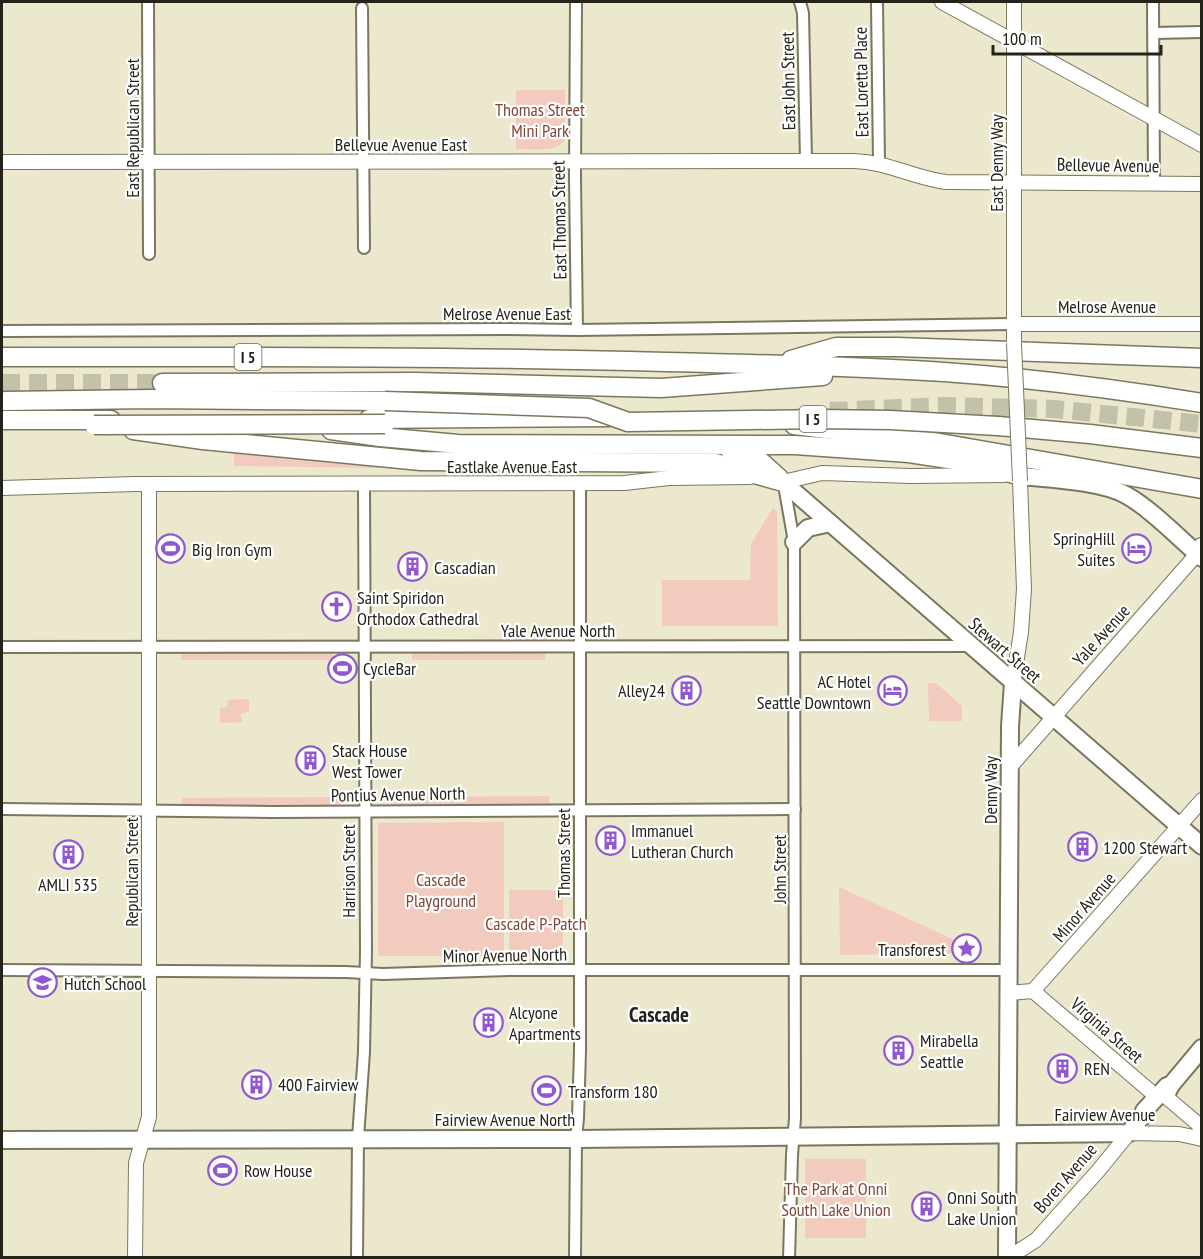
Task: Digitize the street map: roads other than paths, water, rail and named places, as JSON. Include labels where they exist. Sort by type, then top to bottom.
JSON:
[{"type":"highway","points":[[775,364],[836,347],[897,347],[1202,358]]},
{"type":"highway","name":"I 5","points":[[2,357],[495,357],[775,364],[893,369],[1052,382],[1202,403]]},
{"type":"highway","points":[[162,383],[415,382],[671,388],[893,369]]},
{"type":"highway","points":[[6,401],[151,399],[385,401],[589,408],[628,422]]},
{"type":"highway","points":[[2,420],[715,416],[830,411]]},
{"type":"highway","points":[[715,416],[940,443],[1202,489]]},
{"type":"highway","points":[[264,420],[380,437],[458,444],[707,443],[795,445],[909,453],[975,463],[1021,476]]},
{"type":"highway","name":"I 5","points":[[2,425],[878,420],[1075,433],[1202,448]]},
{"type":"highway","points":[[94,425],[203,441],[385,458],[456,462],[708,462],[723,464],[783,482]]},
{"type":"highway","points":[[707,443],[759,460],[783,482]]},
{"type":"main road","points":[[1021,476],[1063,480],[1120,492],[1135,500],[1200,553]]},
{"type":"main road","name":"Stewart Street","points":[[783,482],[1202,846]]},
{"type":"main road","points":[[794,542],[808,528],[830,523]]},
{"type":"main road","name":"Denny Way","points":[[1008,1257],[1010,706],[1013,683]]},
{"type":"main road","name":"Boren Avenue","points":[[1129,1133],[1144,1111],[1164,1092],[1202,1048]]},
{"type":"main road","name":"Fairview Avenue","points":[[1008,1134],[1129,1133]]},
{"type":"main road","name":"Fairview Avenue North","points":[[2,1140],[576,1139],[1008,1134]]},
{"type":"street","name":"East Republican Street","points":[[148,2],[149,254]]},
{"type":"street","name":"East Thomas Street","points":[[576,2],[574,162],[577,330]]},
{"type":"street","name":"East John Street","points":[[800,2],[803,13],[806,161]]},
{"type":"street","name":"East Loretta Place","points":[[877,2],[879,163]]},
{"type":"street","points":[[942,2],[1202,145]]},
{"type":"street","name":"East Denny Way","points":[[1013,324],[1014,2]]},
{"type":"street","points":[[1153,2],[1154,183]]},
{"type":"street","points":[[362,4],[364,248]]},
{"type":"street","points":[[1154,33],[1202,32]]},
{"type":"street","name":"Bellevue Avenue East","points":[[2,162],[806,161],[879,163],[927,179],[943,181],[1014,181]]},
{"type":"street","name":"Bellevue Avenue","points":[[1014,181],[1202,184]]},
{"type":"street","name":"Melrose Avenue East","points":[[2,331],[577,330],[1013,324]]},
{"type":"street","name":"Melrose Avenue","points":[[1013,324],[1202,324]]},
{"type":"street","name":"Denny Way","points":[[1013,324],[1024,589],[1021,632],[1013,683]]},
{"type":"street","name":"Eastlake Avenue East","points":[[2,488],[149,484],[580,484],[624,483],[680,477],[748,477],[783,482],[822,473],[1021,476]]},
{"type":"street","name":"John Street","points":[[783,482],[789,503],[794,542],[795,1118],[789,1257]]},
{"type":"street","name":"Republican Street","points":[[135,1257],[136,1163],[149,1117],[149,484]]},
{"type":"street","name":"Harrison Street","points":[[357,1257],[358,1138],[364,1052],[365,973],[364,484]]},
{"type":"street","name":"Thomas Street","points":[[575,1257],[576,1139],[580,1052],[580,484]]},
{"type":"street","name":"Yale Avenue","points":[[1010,767],[1200,553]]},
{"type":"street","name":"Yale Avenue North","points":[[2,647],[971,646]]},
{"type":"street","name":"Minor Avenue","points":[[1033,991],[1202,800]]},
{"type":"street","name":"Pontius Avenue North","points":[[2,809],[149,811],[795,809]]},
{"type":"street","name":"Minor Avenue North","points":[[2,970],[365,973],[580,970],[1008,970]]},
{"type":"street","points":[[1008,993],[1033,991]]},
{"type":"street","name":"Virginia Street","points":[[1033,991],[1164,1092],[1198,1124],[1202,1134]]},
{"type":"street","name":"Fairview Avenue","points":[[1129,1133],[1179,1134],[1202,1139]]},
{"type":"street","name":"Boren Avenue","points":[[1008,1257],[1036,1240],[1129,1133]]},
{"type":"tunnel","points":[[2,383],[162,383]]},
{"type":"tunnel","points":[[830,411],[944,406],[1054,409],[1202,424]]},
{"type":"place","name":"SpringHill Suites","points":[[1136,548]]},
{"type":"place","name":"Big Iron Gym","points":[[171,549]]},
{"type":"place","name":"Cascadian","points":[[413,567]]},
{"type":"place","name":"Saint Spiridon Orthodox Cathedral","points":[[336,607]]},
{"type":"place","name":"CycleBar","points":[[342,668]]},
{"type":"place","name":"Alley24","points":[[686,690]]},
{"type":"place","name":"AC Hotel Seattle Downtown","points":[[892,691]]},
{"type":"place","name":"Stack House West Tower","points":[[311,760]]},
{"type":"place","name":"Immanuel Lutheran Church","points":[[610,840]]},
{"type":"place","name":"1200 Stewart","points":[[1082,847]]},
{"type":"place","name":"AMLI 535","points":[[68,855]]},
{"type":"place","name":"Transforest","points":[[967,949]]},
{"type":"place","name":"Hutch School","points":[[43,983]]},
{"type":"place","name":"Alcyone Apartments","points":[[488,1022]]},
{"type":"place","name":"Mirabella Seattle","points":[[899,1050]]},
{"type":"place","name":"REN","points":[[1063,1068]]},
{"type":"place","name":"400 Fairview","points":[[257,1084]]},
{"type":"place","name":"Transform 180","points":[[547,1091]]},
{"type":"place","name":"Row House","points":[[223,1170]]},
{"type":"place","name":"Onni South Lake Union","points":[[926,1207]]},
{"type":"district","name":"Cascade","points":[[659,1014]]},
{"type":"park label","name":"Thomas Street Mini Park","points":[[540,119]]},
{"type":"park label","name":"Cascade Playground","points":[[441,889]]},
{"type":"park label","name":"Cascade P-Patch","points":[[536,923]]},
{"type":"park label","name":"The Park at Onni South Lake Union","points":[[836,1198]]}]
